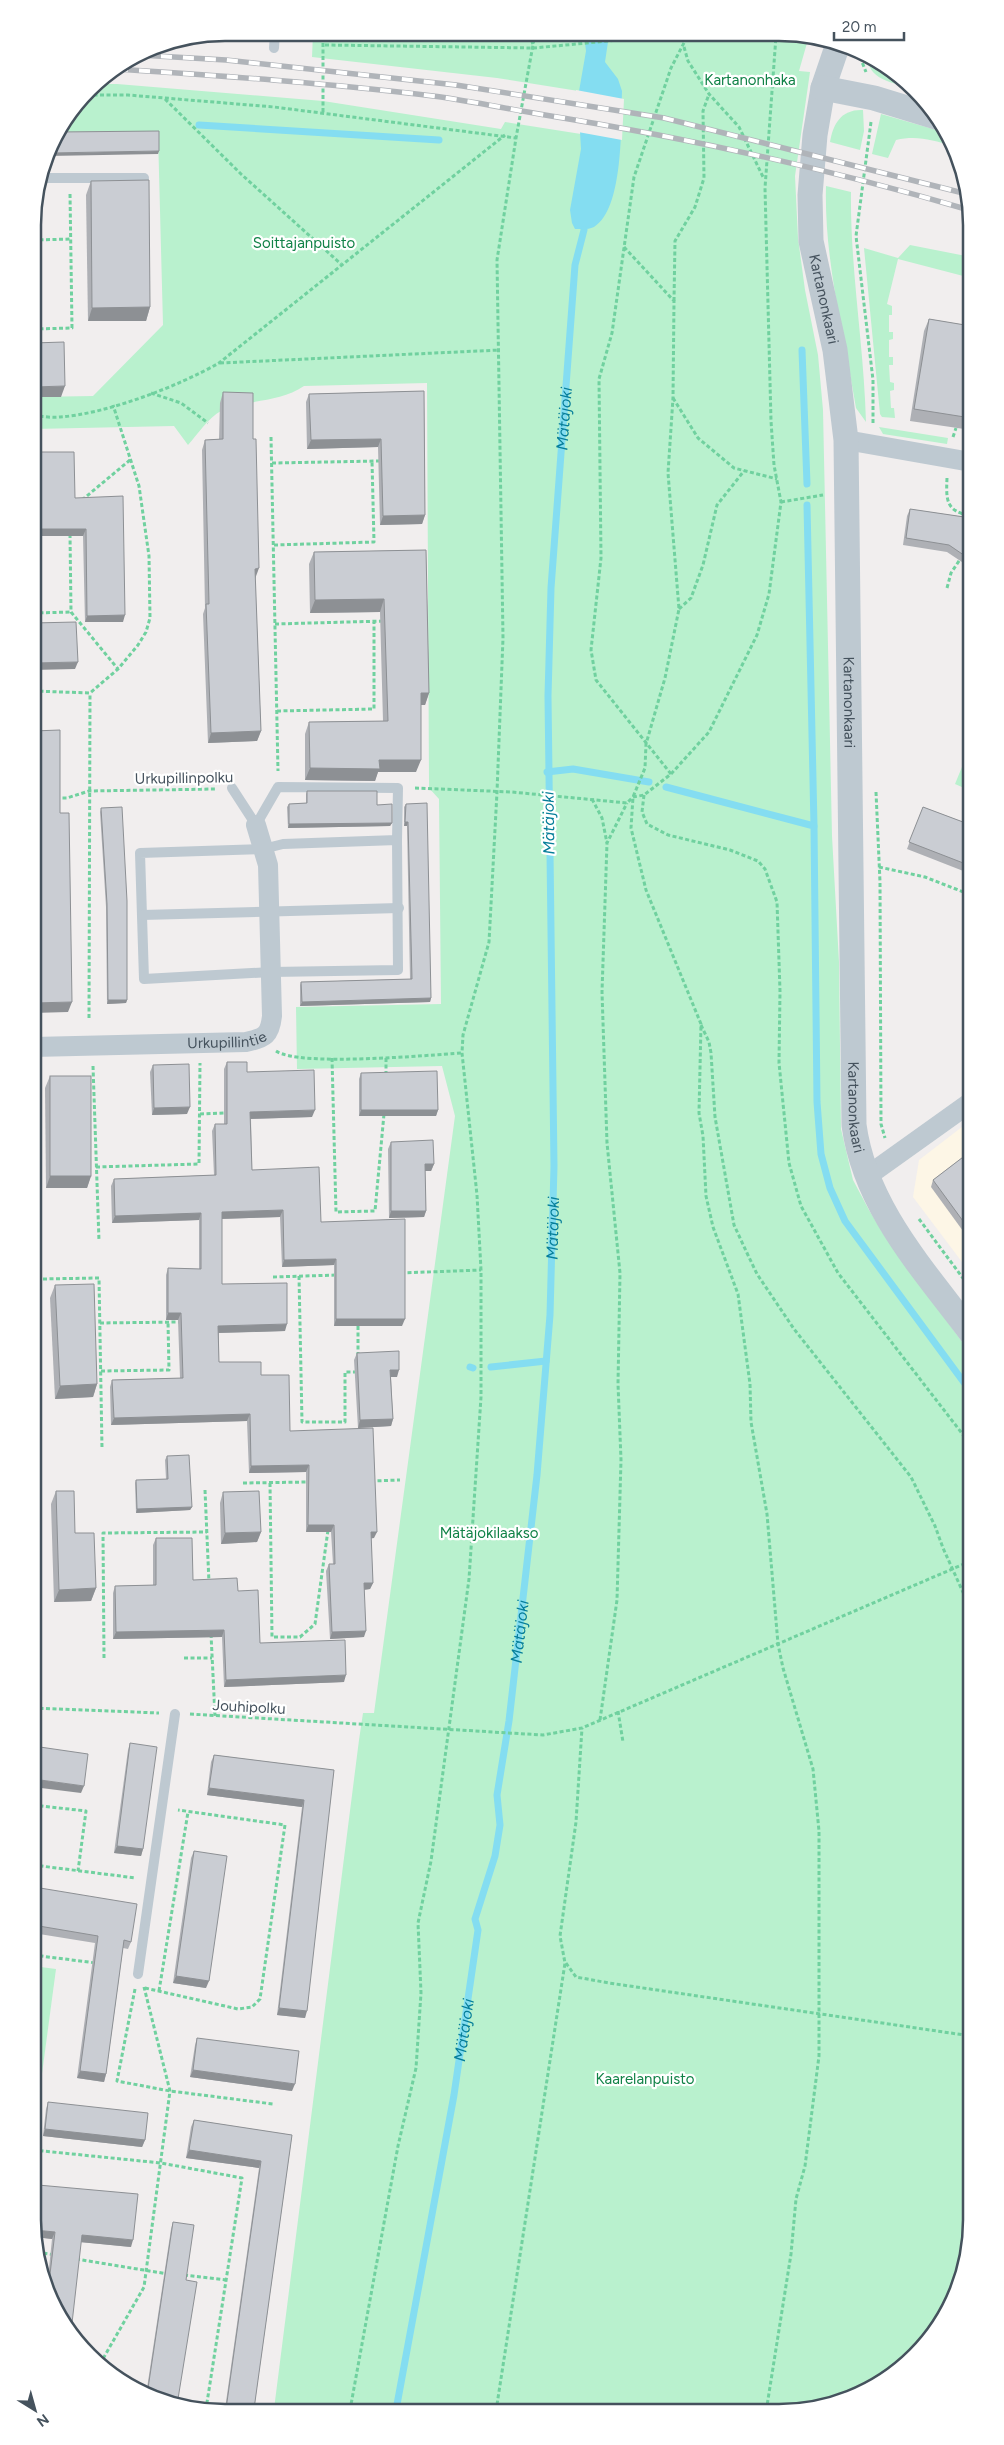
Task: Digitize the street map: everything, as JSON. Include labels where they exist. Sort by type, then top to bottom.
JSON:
[{"type":"street","name":"Kartanonkaari","points":[[836,50],[823,88],[815,136],[810,196],[811,241],[835,350],[846,440],[854,999],[853,1098],[857,1147],[866,1176],[883,1211],[906,1246],[963,1322]]},
{"type":"street","points":[[823,88],[874,98],[926,114]]},
{"type":"street","points":[[846,440],[963,460]]},
{"type":"street","name":"Urkupillintie","points":[[41,1047],[246,1042],[260,1039],[270,1031],[272,1016],[268,865],[256,826]]},
{"type":"street","points":[[866,1176],[963,1108]]},
{"type":"lane","points":[[274,41],[274,48]]},
{"type":"lane","points":[[48,178],[144,178]]},
{"type":"lane","points":[[232,788],[256,826],[278,788],[398,788],[398,970],[271,972],[144,979],[140,853],[263,849],[283,844],[397,840]]},
{"type":"lane","points":[[142,915],[398,908]]},
{"type":"lane","points":[[138,1974],[175,1714]]},
{"type":"path","points":[[323,112],[324,41]]},
{"type":"path","points":[[532,41],[534,48]]},
{"type":"path","points":[[351,2404],[398,2146],[416,2068],[421,1993],[418,1923],[431,1861],[469,1579],[481,1397],[482,1270],[477,1195],[462,1053],[462,1035],[489,942],[497,792],[503,638],[498,260],[516,138],[534,41]]},
{"type":"path","points":[[325,45],[534,48],[598,41]]},
{"type":"path","points":[[671,774],[596,680],[591,650],[601,558],[599,379],[612,333],[634,177],[671,68],[686,41]]},
{"type":"path","points":[[607,843],[627,803],[634,797],[644,795],[671,774],[709,732],[757,635],[768,594],[781,502],[774,465],[767,325],[765,181],[776,41]]},
{"type":"path","points":[[684,46],[688,61],[709,94],[739,127],[765,181]]},
{"type":"path","points":[[709,94],[703,111],[704,178],[695,207],[676,241],[673,398],[668,473],[678,609],[665,678],[646,744],[645,768],[634,797],[631,828],[646,890],[709,1042],[715,1117],[734,1225],[757,1274],[794,1329],[911,1478],[935,1526],[963,1592]]},
{"type":"path","points":[[95,95],[164,98],[323,112],[505,135],[516,138]]},
{"type":"path","points":[[164,98],[241,174],[341,264]]},
{"type":"path","points":[[873,445],[873,380],[856,236],[874,98]]},
{"type":"path","points":[[41,416],[60,417],[113,405],[201,374],[219,363],[505,135]]},
{"type":"path","points":[[41,329],[72,328],[70,178]]},
{"type":"path","points":[[41,240],[71,240]]},
{"type":"path","points":[[624,247],[674,301]]},
{"type":"path","points":[[219,363],[500,350]]},
{"type":"path","points":[[151,393],[181,403],[208,423]]},
{"type":"path","points":[[673,398],[698,438],[734,468],[776,479]]},
{"type":"path","points":[[41,691],[90,693],[118,668],[146,632],[150,618],[150,556],[139,486],[113,405]]},
{"type":"path","points":[[271,437],[278,788]]},
{"type":"path","points":[[948,458],[946,498],[950,506],[963,514]]},
{"type":"path","points":[[77,504],[130,460]]},
{"type":"path","points":[[272,463],[382,461]]},
{"type":"path","points":[[274,545],[374,542],[372,462]]},
{"type":"path","points":[[678,609],[691,598],[703,565],[717,504],[744,471]]},
{"type":"path","points":[[781,502],[829,494]]},
{"type":"path","points":[[70,529],[71,612],[118,668]]},
{"type":"path","points":[[947,588],[951,573],[963,555]]},
{"type":"path","points":[[41,613],[71,612]]},
{"type":"path","points":[[275,624],[390,621]]},
{"type":"path","points":[[277,710],[374,709],[374,622]]},
{"type":"path","points":[[89,1018],[90,693]]},
{"type":"path","name":"Urkupillinpolku","points":[[50,798],[67,798],[89,791],[232,788]]},
{"type":"path","points":[[429,788],[572,796],[627,803]]},
{"type":"path","name":"Kartanonkaari","points":[[876,788],[879,867],[881,1124],[890,1159]]},
{"type":"path","points":[[644,795],[642,812],[647,824],[668,835],[730,850],[758,861],[765,869],[777,902],[780,991],[779,1063],[789,1163],[801,1206],[838,1273],[963,1435]]},
{"type":"path","points":[[592,799],[602,818],[607,843],[602,992],[607,1143],[620,1273],[618,1384],[621,1460],[616,1600],[600,1720]]},
{"type":"path","points":[[879,867],[925,877],[963,892]]},
{"type":"path","points":[[700,1024],[698,1084],[699,1113],[703,1136],[704,1178],[713,1227],[738,1294],[750,1384],[751,1422],[767,1514],[778,1644],[783,1668],[813,1769],[819,1831],[819,2056],[805,2166],[796,2199],[791,2254],[767,2404]]},
{"type":"path","points":[[260,1039],[281,1054],[332,1058],[386,1058],[462,1053]]},
{"type":"path","points":[[332,1058],[336,1212],[375,1211],[384,1111]]},
{"type":"path","points":[[385,1085],[386,1058]]},
{"type":"path","points":[[96,1167],[199,1164],[200,1062]]},
{"type":"path","points":[[93,1066],[100,1242]]},
{"type":"path","points":[[200,1114],[236,1113]]},
{"type":"path","points":[[918,1218],[963,1278]]},
{"type":"path","points":[[396,1273],[482,1270]]},
{"type":"path","points":[[273,1277],[338,1275]]},
{"type":"path","points":[[299,1276],[302,1422],[345,1422],[345,1372],[358,1372],[358,1314]]},
{"type":"path","points":[[41,1279],[99,1278],[102,1448]]},
{"type":"path","points":[[101,1372],[169,1370],[168,1322]]},
{"type":"path","points":[[100,1323],[187,1322]]},
{"type":"path","points":[[362,1481],[400,1480]]},
{"type":"path","points":[[243,1483],[316,1482]]},
{"type":"path","points":[[270,1483],[272,1637],[300,1637],[314,1624],[328,1529]]},
{"type":"path","points":[[205,1490],[209,1590]]},
{"type":"path","points":[[104,1658],[103,1533],[207,1532]]},
{"type":"path","name":"Jouhipolku","points":[[41,1708],[543,1734],[582,1728],[963,1565]]},
{"type":"path","points":[[211,1629],[215,1716]]},
{"type":"path","points":[[184,1658],[212,1658]]},
{"type":"path","points":[[618,1711],[623,1742]]},
{"type":"path","points":[[497,2404],[565,1963],[560,1936],[576,1822],[582,1728]]},
{"type":"path","points":[[41,1807],[86,1811],[78,1871]]},
{"type":"path","points":[[145,1988],[238,2009],[252,2006],[260,1999],[285,1825],[162,1808]]},
{"type":"path","points":[[159,1992],[188,1812]]},
{"type":"path","points":[[41,1866],[152,1880]]},
{"type":"path","points":[[41,1956],[99,1963]]},
{"type":"path","points":[[565,1963],[576,1977],[963,2035]]},
{"type":"path","points":[[104,2358],[144,2287],[170,2091],[145,1988],[138,1974]]},
{"type":"path","points":[[138,1974],[117,2081],[170,2091],[273,2104]]},
{"type":"path","points":[[41,2151],[161,2163],[242,2178],[207,2403]]},
{"type":"path","points":[[45,2253],[64,2257]]},
{"type":"path","points":[[73,2258],[173,2274]]},
{"type":"path","points":[[182,2275],[226,2280]]},
{"type":"shaded area","points":[[963,1126],[963,1263],[913,1197],[919,1160]]},
{"type":"green space","name":"Kaarelanpuisto","points":[[313,41],[778,41],[807,44],[799,71],[810,72],[795,176],[798,238],[805,290],[818,355],[823,410],[832,836],[839,962],[841,1129],[853,1180],[869,1210],[886,1238],[963,1343],[963,2219],[961,2244],[953,2279],[944,2301],[925,2332],[909,2350],[891,2366],[860,2385],[838,2394],[814,2400],[778,2404],[275,2404],[359,1740],[363,1713],[374,1713],[455,1116],[442,1066],[297,1069],[296,1007],[441,1004],[439,799],[429,788],[427,383],[304,386],[284,395],[242,404],[221,411],[208,422],[188,445],[174,426],[41,429],[41,397],[93,396],[163,325],[158,134],[64,136],[79,113],[107,84],[323,101],[501,129],[505,122],[619,140],[622,98],[497,78],[312,57]]},
{"type":"green space","points":[[870,65],[896,84],[882,79],[872,70]]},
{"type":"green space","points":[[856,110],[863,110],[864,131],[860,150],[830,142],[836,123],[844,115]]},
{"type":"green space","points":[[881,114],[936,130],[944,144],[911,138],[896,140],[888,158],[872,154]]},
{"type":"green space","points":[[826,186],[851,192],[851,221],[866,422],[856,408],[831,270],[826,214]]},
{"type":"green space","points":[[910,245],[963,255],[963,276],[898,259],[887,304],[892,306],[892,315],[889,315],[889,332],[893,332],[893,339],[889,340],[889,357],[893,357],[893,365],[889,365],[890,382],[894,383],[894,390],[890,391],[891,408],[894,408],[895,418],[882,417],[880,414],[864,248],[898,258]]},
{"type":"green space","points":[[879,427],[948,438],[947,444],[883,434]]},
{"type":"green space","points":[[963,764],[963,788],[955,784]]},
{"type":"green space","points":[[41,1967],[56,1969],[41,2081]]},
{"type":"water","points":[[585,41],[608,41],[605,62],[618,79],[622,91],[621,143],[616,184],[611,203],[604,217],[592,228],[575,229],[570,210],[581,149],[578,97],[586,51]]},
{"type":"pier","points":[[576,90],[624,99],[622,140],[578,132]]},
{"type":"building","points":[[159,131],[159,151],[56,153],[67,132]]},
{"type":"building","points":[[149,180],[150,307],[92,308],[91,181]]},
{"type":"building","points":[[929,319],[963,325],[963,417],[914,409]]},
{"type":"building","points":[[64,342],[65,386],[41,387],[41,343]]},
{"type":"building","points":[[424,391],[425,515],[383,516],[381,439],[311,440],[309,394]]},
{"type":"building","points":[[223,392],[253,393],[253,439],[256,439],[259,568],[255,569],[261,731],[211,733],[206,604],[209,604],[205,440],[223,439]]},
{"type":"building","points":[[41,452],[74,452],[75,498],[123,496],[125,615],[87,616],[86,529],[41,529]]},
{"type":"building","points":[[910,509],[963,517],[963,555],[949,545],[906,538]]},
{"type":"building","points":[[426,550],[429,693],[421,693],[421,760],[379,760],[380,769],[310,768],[309,722],[388,721],[384,599],[315,600],[314,552]]},
{"type":"building","points":[[76,622],[78,662],[41,663],[41,623]]},
{"type":"building","points":[[60,730],[60,813],[69,813],[72,1002],[41,1003],[41,731]]},
{"type":"building","points":[[307,791],[377,791],[377,805],[392,804],[392,823],[289,824],[289,804],[307,803]]},
{"type":"building","points":[[427,803],[431,998],[302,1002],[301,982],[412,979],[408,822],[405,822],[406,804]]},
{"type":"building","points":[[122,807],[127,901],[127,1000],[108,1000],[107,904],[101,808]]},
{"type":"building","points":[[923,807],[963,822],[963,863],[909,842]]},
{"type":"building","points":[[227,1062],[247,1062],[247,1072],[314,1070],[315,1110],[250,1112],[252,1170],[319,1167],[321,1222],[405,1219],[405,1319],[336,1319],[336,1259],[284,1260],[283,1210],[222,1212],[222,1284],[287,1283],[287,1324],[218,1326],[219,1362],[261,1362],[261,1375],[289,1375],[290,1431],[373,1428],[377,1532],[371,1532],[373,1583],[364,1583],[366,1631],[332,1632],[329,1564],[335,1564],[334,1525],[308,1525],[309,1465],[251,1466],[250,1414],[114,1418],[112,1380],[183,1378],[181,1313],[168,1313],[168,1268],[201,1269],[201,1213],[115,1216],[114,1179],[216,1175],[215,1124],[227,1124]]},
{"type":"building","points":[[189,1064],[190,1107],[154,1108],[153,1065]]},
{"type":"building","points":[[437,1071],[438,1110],[361,1110],[361,1073]]},
{"type":"building","points":[[50,1076],[91,1076],[91,1176],[50,1176]]},
{"type":"building","points":[[433,1140],[434,1164],[425,1164],[426,1211],[391,1211],[391,1142]]},
{"type":"building","points":[[963,1157],[963,1221],[933,1180]]},
{"type":"building","points":[[94,1284],[97,1384],[60,1386],[55,1285]]},
{"type":"building","points":[[399,1351],[399,1370],[390,1370],[393,1419],[360,1420],[357,1353]]},
{"type":"building","points":[[189,1455],[192,1507],[137,1509],[136,1480],[168,1479],[167,1456]]},
{"type":"building","points":[[56,1491],[74,1491],[75,1533],[94,1533],[96,1588],[59,1590]]},
{"type":"building","points":[[259,1491],[261,1532],[225,1533],[223,1492]]},
{"type":"building","points":[[156,1538],[192,1538],[193,1580],[237,1578],[238,1591],[258,1590],[260,1643],[345,1640],[346,1675],[226,1680],[224,1630],[116,1632],[115,1586],[156,1585]]},
{"type":"building","points":[[130,1743],[157,1747],[143,1849],[117,1846]]},
{"type":"building","points":[[41,1747],[88,1754],[84,1786],[41,1780]]},
{"type":"building","points":[[214,1755],[334,1770],[307,2011],[279,2008],[304,1800],[209,1788]]},
{"type":"building","points":[[194,1851],[227,1856],[209,1981],[176,1976]]},
{"type":"building","points":[[41,1888],[137,1904],[131,1942],[124,1940],[106,2074],[80,2071],[98,1936],[41,1926]]},
{"type":"building","points":[[197,2038],[299,2051],[295,2084],[193,2070]]},
{"type":"building","points":[[48,2102],[148,2113],[145,2140],[45,2129]]},
{"type":"building","points":[[194,2120],[292,2135],[255,2404],[227,2404],[261,2161],[189,2150]]},
{"type":"building","points":[[41,2185],[138,2194],[133,2240],[82,2235],[72,2322],[60,2301],[50,2275],[55,2232],[42,2231]]},
{"type":"building","points":[[173,2222],[194,2225],[186,2280],[197,2282],[178,2397],[148,2387]]},
{"type":"waterway","points":[[199,125],[439,140]]},
{"type":"waterway","name":"Mätäjoki","points":[[397,2404],[454,2095],[478,1930],[475,1919],[495,1856],[500,1825],[497,1795],[509,1721],[537,1475],[550,1315],[554,1166],[548,696],[551,588],[575,265],[584,230]]},
{"type":"waterway","points":[[802,350],[807,484]]},
{"type":"waterway","points":[[807,505],[814,826]]},
{"type":"waterway","points":[[547,772],[573,769],[649,782]]},
{"type":"waterway","points":[[666,787],[814,826],[817,1102],[821,1154],[830,1188],[845,1221],[963,1381]]},
{"type":"waterway","points":[[491,1367],[546,1361]]},
{"type":"railway","points":[[153,56],[226,60],[456,85],[664,118],[959,192]]},
{"type":"railway","points":[[127,70],[394,91],[461,100],[705,144],[864,181],[962,208]]},
{"type":"park label","name":"Kartanonhaka","points":[[750,80]]},
{"type":"park label","name":"Soittajanpuisto","points":[[304,243]]},
{"type":"park label","name":"Mätäjokilaakso","points":[[489,1533]]}]
